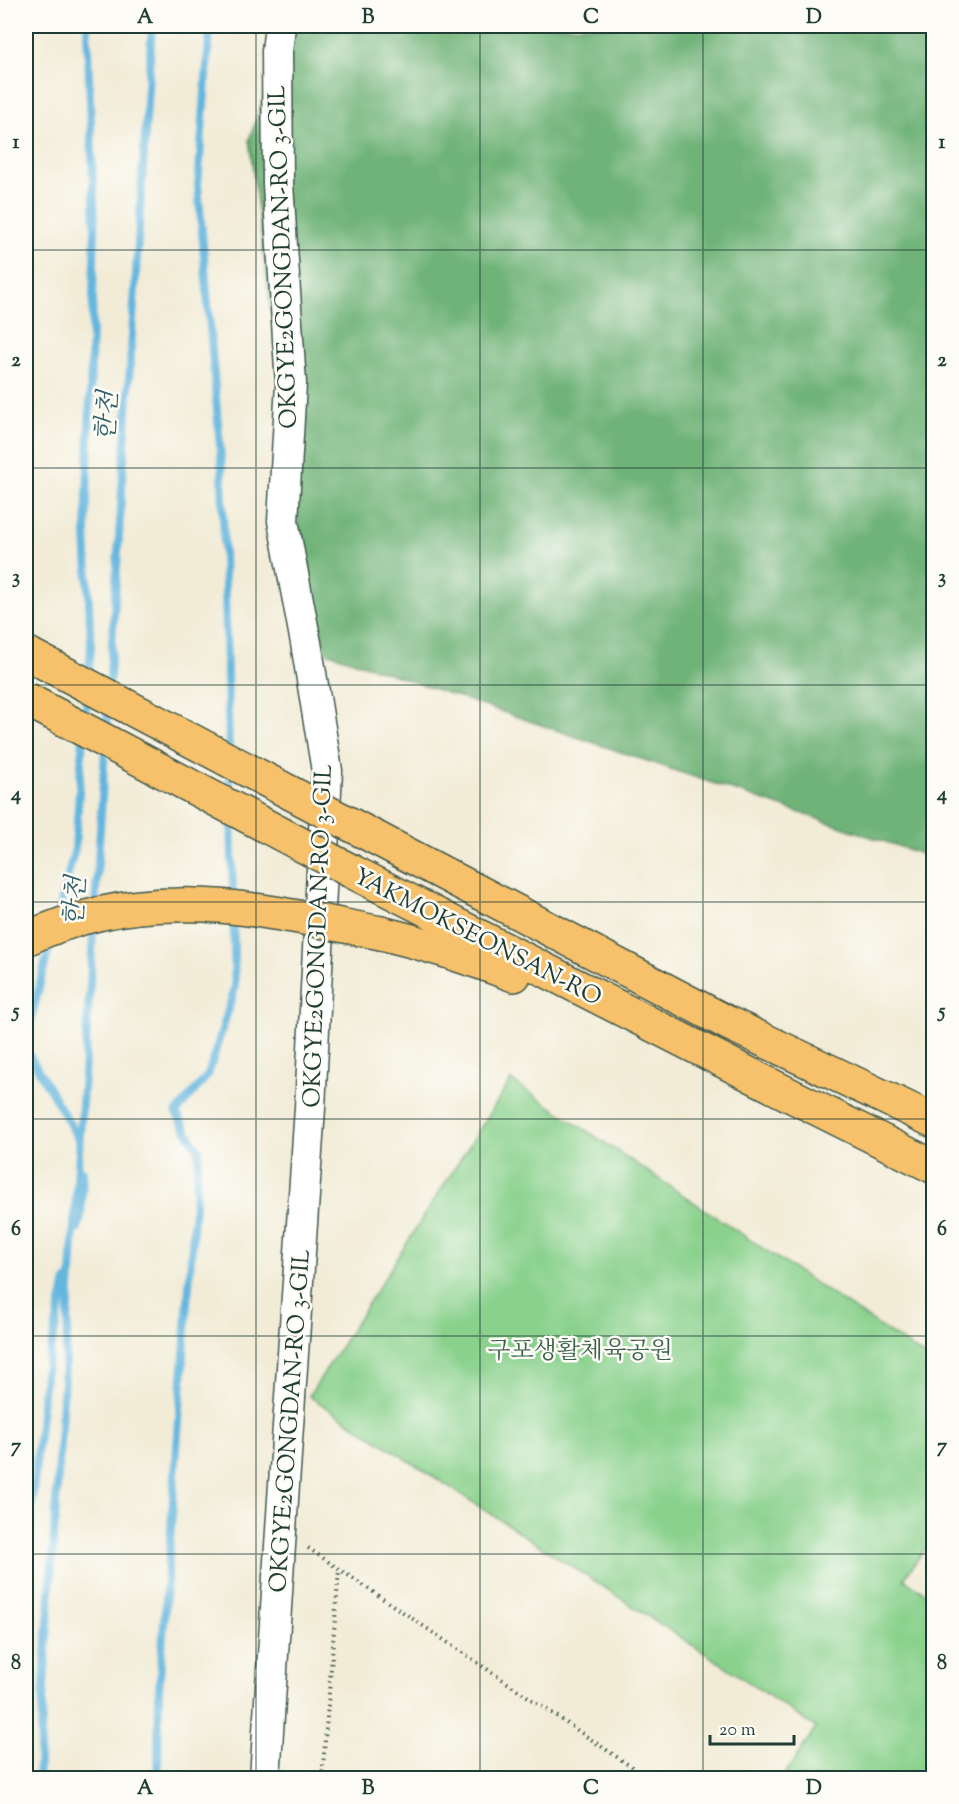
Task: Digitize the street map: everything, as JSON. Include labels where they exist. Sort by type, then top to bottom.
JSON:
[{"type":"highway","name":"YAKMOKSEONSAN-RO","points":[[26,654],[728,1023],[933,1121]]},
{"type":"highway","name":"YAKMOKSEONSAN-RO","points":[[26,699],[351,871],[933,1167]]},
{"type":"highway","points":[[26,939],[52,927],[86,916],[177,904],[235,908],[381,933],[473,959],[561,993],[788,1094]]},
{"type":"street","name":"OKGYE2GONGDAN-RO 3-GIL","points":[[265,1779],[310,1108],[327,771],[283,521],[291,384],[278,184],[276,51],[280,26]]},
{"type":"path","points":[[282,1530],[648,1779]]},
{"type":"path","points":[[322,1779],[339,1569]]},
{"type":"green space","points":[[287,26],[933,26],[933,858],[314,648],[249,140]]},
{"type":"green space","name":"구포생활체육공원","points":[[511,1080],[933,1362],[933,1537],[904,1579],[933,1598],[933,1778],[782,1778],[816,1728],[722,1664],[309,1396]]},
{"type":"waterway","points":[[87,26],[95,228],[86,532],[91,648],[88,677]]},
{"type":"waterway","name":"한천","points":[[109,690],[152,26]]},
{"type":"waterway","points":[[210,26],[198,185],[222,470],[229,753]]},
{"type":"waterway","points":[[85,722],[87,693]]},
{"type":"waterway","name":"한천","points":[[106,735],[108,706]]},
{"type":"waterway","points":[[57,918],[75,848],[83,738]]},
{"type":"waterway","name":"한천","points":[[95,908],[105,750]]},
{"type":"waterway","points":[[230,768],[230,798]]},
{"type":"waterway","points":[[231,816],[233,899]]},
{"type":"waterway","points":[[158,1778],[159,1690],[199,1151],[176,1113],[208,1075],[235,988],[233,915]]},
{"type":"waterway","name":"한천","points":[[38,1778],[94,921]]},
{"type":"waterway","points":[[26,1040],[52,936]]},
{"type":"waterway","points":[[26,1049],[79,1140]]},
{"type":"waterway","points":[[78,1228],[81,1217],[83,1172]]},
{"type":"waterway","points":[[26,1563],[45,1375],[66,1281]]}]
